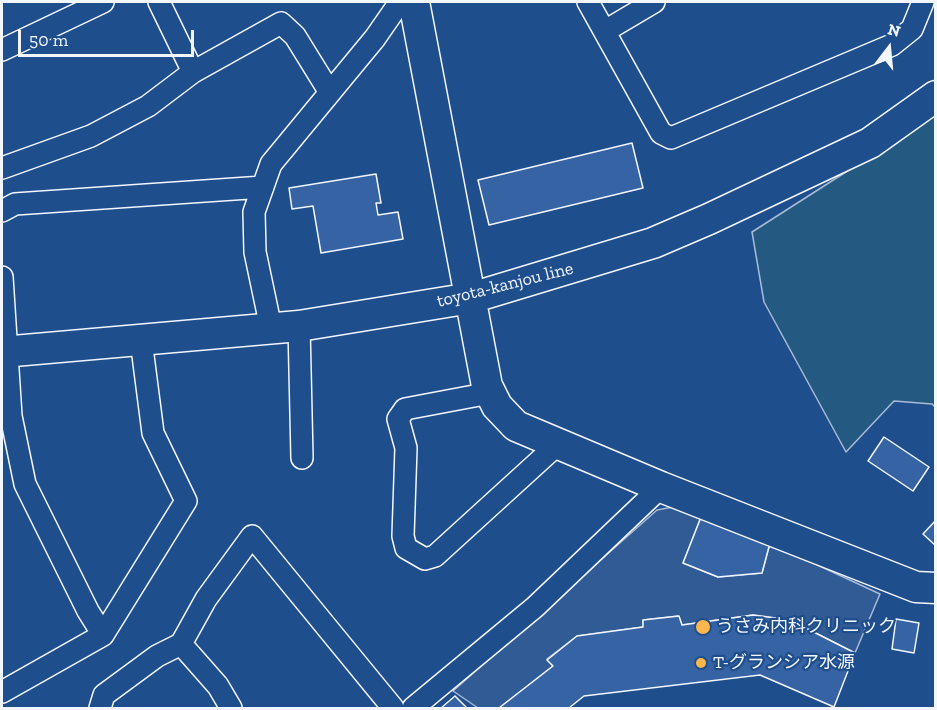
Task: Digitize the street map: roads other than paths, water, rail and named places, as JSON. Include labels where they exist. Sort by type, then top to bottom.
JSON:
[{"type":"main road","points":[[414,2],[490,393],[497,406],[516,426],[661,487],[916,587],[936,588]]},
{"type":"main road","name":"toyota-kanjou line","points":[[4,352],[285,327],[471,298],[653,243],[700,223],[870,143],[936,96]]},
{"type":"street","points":[[2,50],[103,2]]},
{"type":"street","points":[[159,2],[165,19],[193,72]]},
{"type":"street","points":[[302,458],[285,327],[255,252],[254,212],[271,164],[368,46],[400,2]]},
{"type":"street","points":[[588,2],[661,133],[671,138],[892,45],[912,29],[923,2]]},
{"type":"street","points":[[605,31],[654,2]]},
{"type":"street","points":[[2,168],[91,136],[148,106],[193,72],[281,23],[295,36],[329,91]]},
{"type":"street","points":[[2,211],[15,204],[263,187]]},
{"type":"street","points":[[2,277],[4,352],[11,416],[25,484],[88,610],[103,635]]},
{"type":"street","points":[[2,692],[103,635],[186,501],[153,433],[141,340]]},
{"type":"street","points":[[490,393],[405,409],[398,419],[406,455],[403,536],[406,548],[425,559],[435,556],[558,444]]},
{"type":"street","points":[[413,708],[535,607],[661,487]]},
{"type":"street","points":[[100,708],[104,695],[157,656],[181,645],[206,599],[252,536],[393,708]]},
{"type":"street","points":[[181,645],[218,686],[231,708]]},
{"type":"place","name":"うさみ内科クリニック","points":[[703,627]]},
{"type":"place","name":"T-グランシア水源","points":[[701,663]]}]
